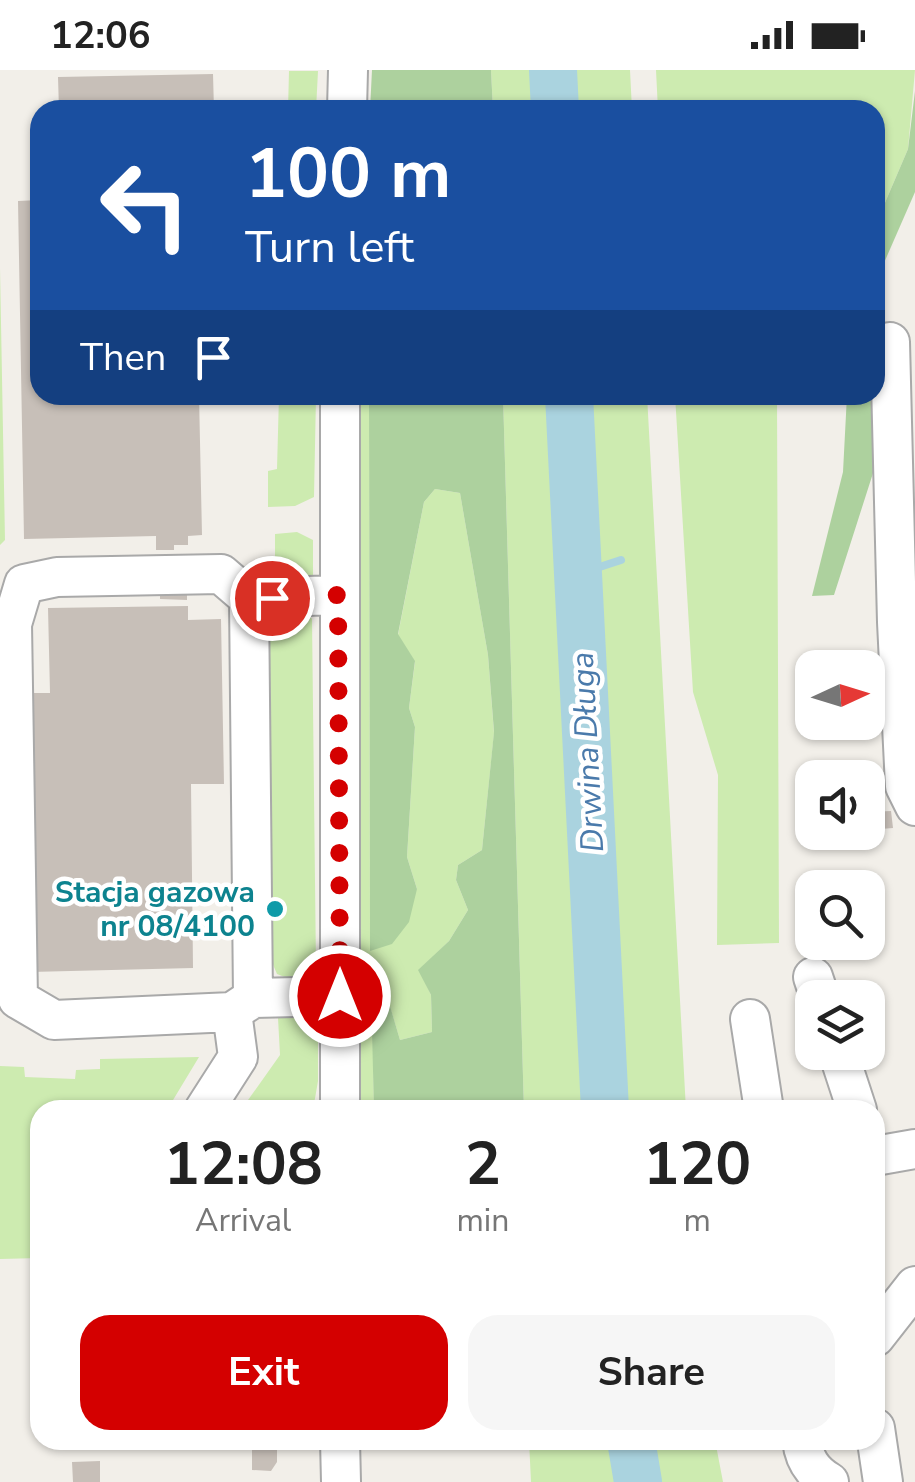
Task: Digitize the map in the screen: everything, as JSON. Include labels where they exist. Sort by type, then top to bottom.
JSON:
[{"type":"street","points":[[347,100],[348,70]]},
{"type":"street","points":[[890,342],[906,622],[905,786],[915,806]]},
{"type":"street","points":[[340,405],[340,1100]]},
{"type":"street","points":[[338,595],[249,598],[221,574],[57,577],[24,584],[12,624],[18,999],[54,1020],[340,996]]},
{"type":"street","points":[[210,1100],[238,1057],[243,1005],[249,598]]},
{"type":"street","points":[[750,1019],[762,1100]]},
{"type":"street","points":[[844,1070],[855,1100]]},
{"type":"street","points":[[885,1154],[915,1149]]},
{"type":"street","points":[[885,1324],[915,1286]]},
{"type":"street","points":[[340,1450],[340,1482]]},
{"type":"street","points":[[803,1450],[819,1476],[829,1482]]},
{"type":"street","points":[[878,1450],[883,1482]]},
{"type":"green space","points":[[372,70],[491,70],[492,100],[370,100]]},
{"type":"green space","points":[[491,70],[630,70],[632,100],[492,100]]},
{"type":"green space","points":[[656,70],[915,70],[908,149],[885,203],[885,100],[658,100]]},
{"type":"green space","points":[[289,71],[318,71],[317,100],[288,100]]},
{"type":"green space","points":[[915,91],[915,192],[885,261],[885,203],[908,149]]},
{"type":"green space","points":[[0,268],[5,540],[0,545]]},
{"type":"green space","points":[[279,405],[316,405],[314,497],[295,506],[268,507],[268,471],[277,469]]},
{"type":"green space","points":[[356,405],[369,405],[370,951],[417,889],[407,857],[415,727],[409,708],[415,662],[398,635],[424,502],[435,489],[460,493],[488,655],[494,733],[482,850],[458,865],[456,880],[468,910],[449,941],[419,970],[431,995],[432,1032],[400,1040],[385,990],[372,992],[374,1100],[358,1100]]},
{"type":"green space","points":[[369,405],[503,405],[524,1100],[374,1100],[371,991],[385,989],[400,1040],[432,1032],[431,995],[418,970],[449,941],[468,910],[456,880],[458,865],[482,850],[494,732],[488,655],[460,493],[435,489],[424,502],[398,634],[415,661],[409,708],[415,727],[407,857],[417,889],[409,922],[392,944],[370,951]]},
{"type":"green space","points":[[503,405],[648,405],[685,1100],[524,1100]]},
{"type":"green space","points":[[676,405],[777,405],[779,943],[717,945],[718,775],[693,692]]},
{"type":"green space","points":[[846,405],[876,405],[874,470],[834,595],[812,596],[843,472]]},
{"type":"green space","points":[[297,532],[313,540],[313,577],[295,582],[276,578],[276,570],[267,559],[275,558],[275,534]]},
{"type":"green space","points":[[307,613],[312,619],[316,968],[308,976],[293,979],[277,974],[271,960],[266,625],[275,614]]},
{"type":"green space","points":[[301,1010],[318,1020],[315,1100],[248,1100],[280,1055],[278,1018]]},
{"type":"green space","points":[[199,1057],[173,1100],[30,1100],[30,1258],[0,1259],[0,1066],[24,1067],[25,1077],[75,1079],[76,1070],[100,1069],[100,1059]]},
{"type":"green space","points":[[529,1450],[717,1450],[723,1482],[531,1482]]},
{"type":"building","points":[[213,74],[214,100],[59,100],[58,77]]},
{"type":"building","points":[[30,200],[30,405],[199,405],[202,535],[188,536],[188,545],[156,550],[156,536],[24,539],[18,201]]},
{"type":"building","points":[[160,588],[187,589],[187,600],[160,599]]},
{"type":"building","points":[[188,606],[188,620],[221,619],[224,784],[191,784],[193,968],[30,972],[26,693],[50,693],[48,608]]},
{"type":"building","points":[[885,811],[891,811],[893,828],[885,829]]},
{"type":"building","points":[[252,1450],[277,1450],[277,1462],[271,1471],[252,1470]]},
{"type":"building","points":[[100,1461],[100,1482],[73,1482],[72,1462]]},
{"type":"waterway","name":"Drwina Długa","points":[[553,70],[554,100]]},
{"type":"waterway","name":"Drwina Długa","points":[[570,405],[604,1100]]},
{"type":"waterway","points":[[578,574],[621,560]]},
{"type":"waterway","name":"Drwina Długa","points":[[633,1450],[638,1482]]},
{"type":"place","name":"Stacja gazowa nr 08/4100","points":[[275,909]]},
{"type":"route","points":[[272,598],[338,595],[340,996]]}]
